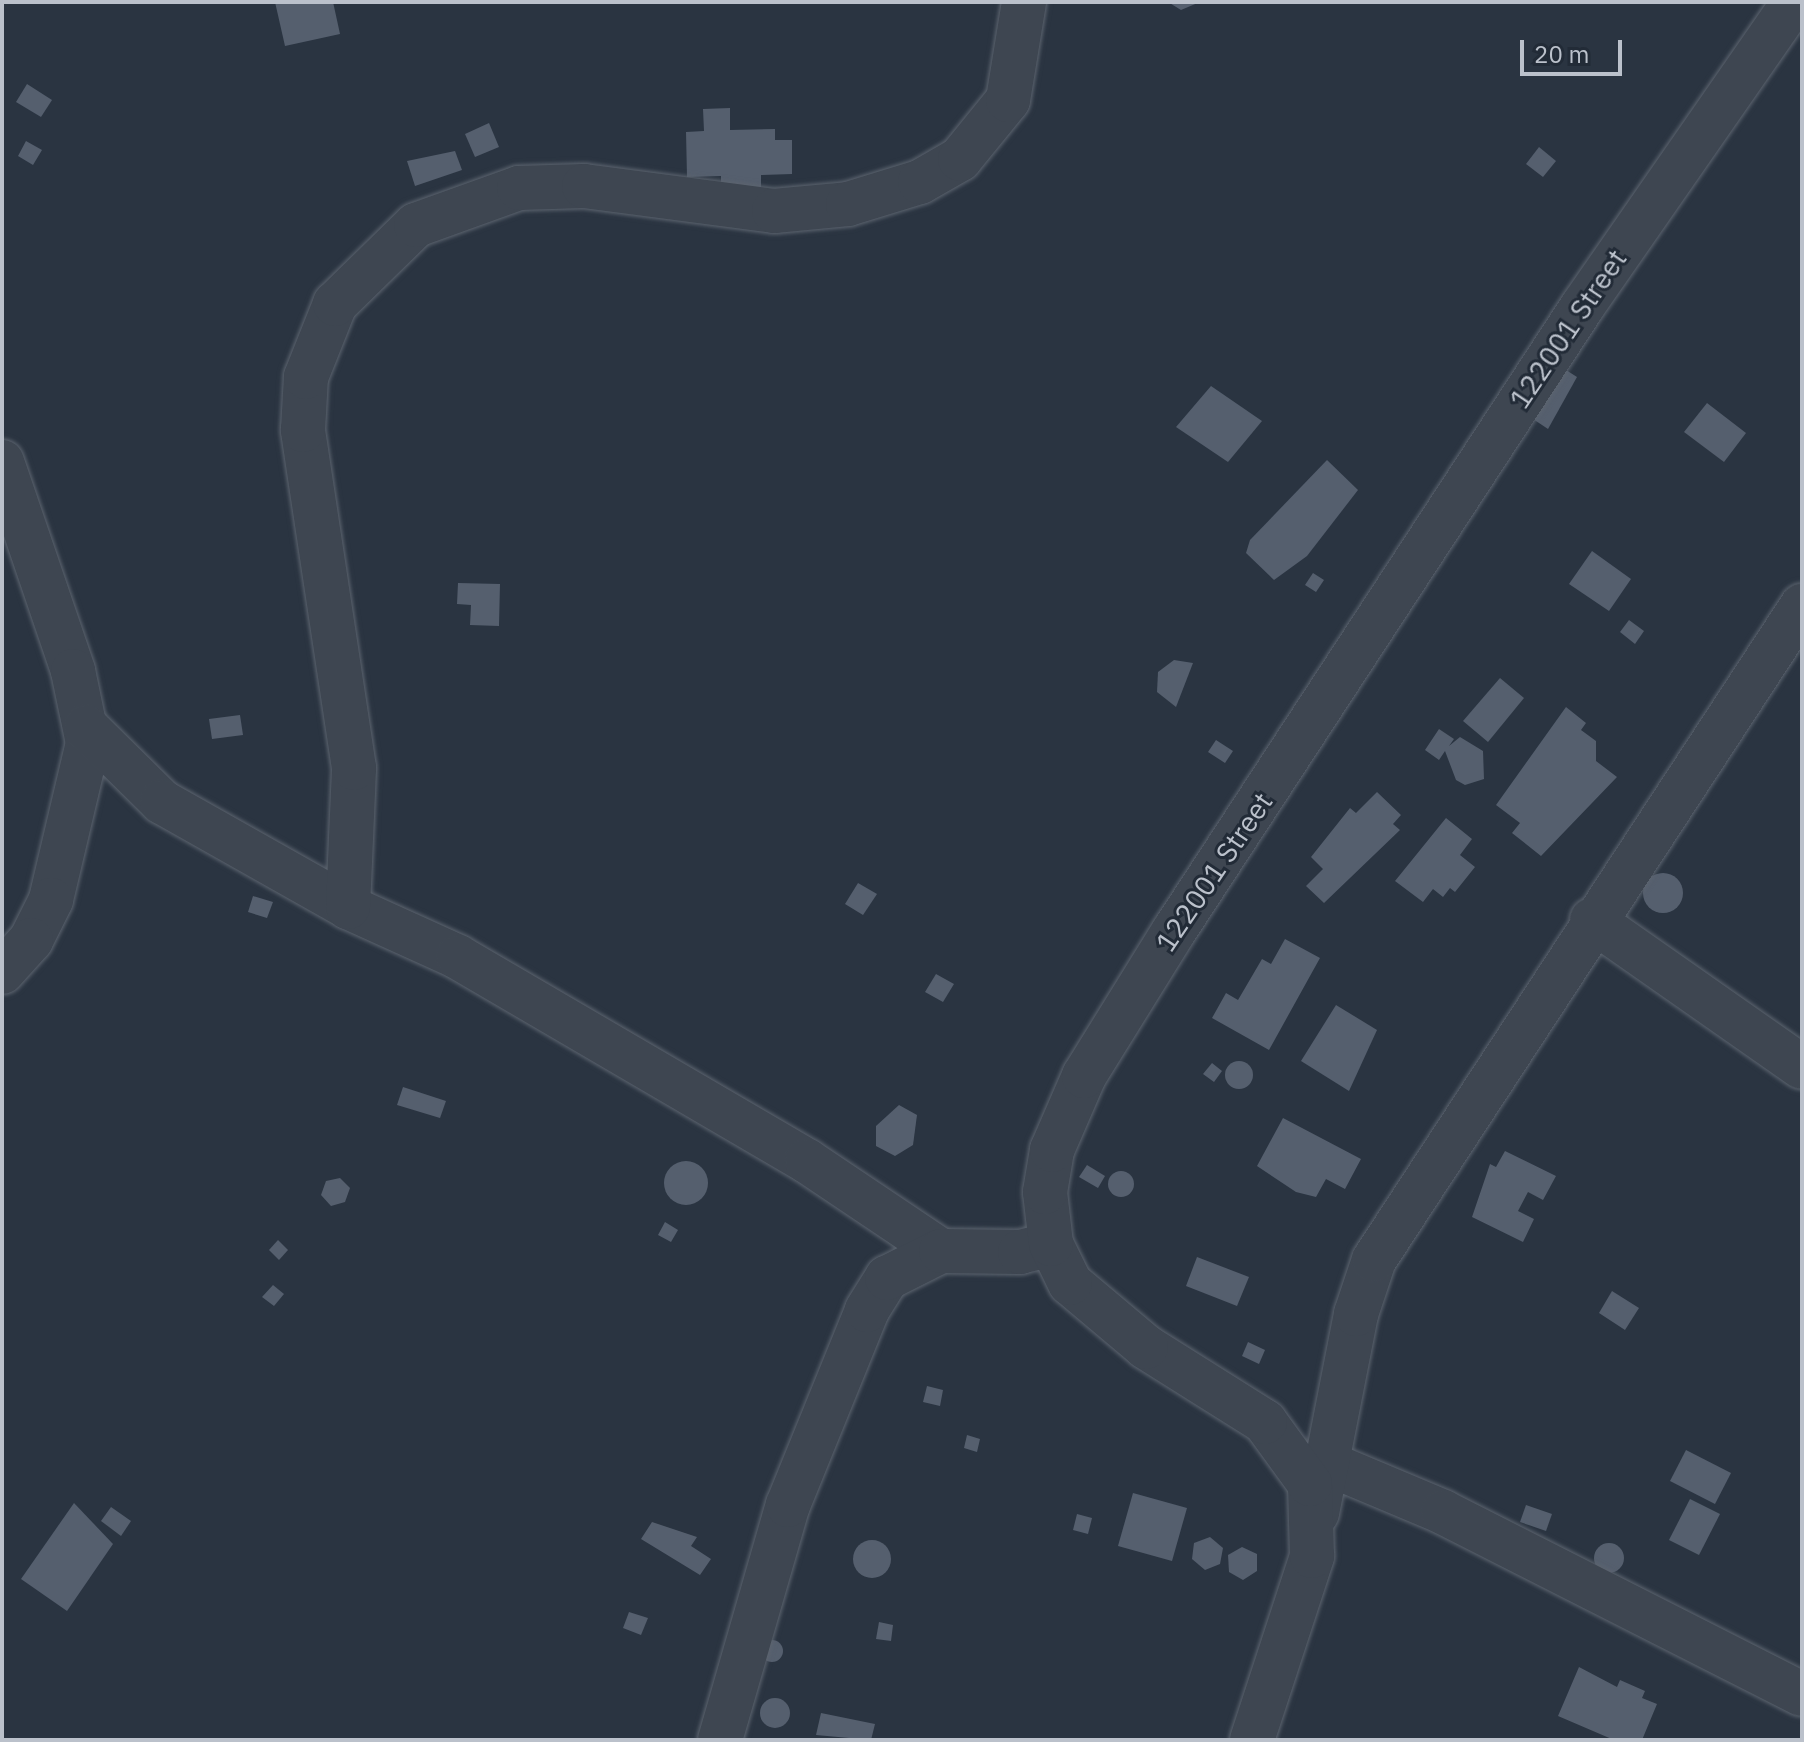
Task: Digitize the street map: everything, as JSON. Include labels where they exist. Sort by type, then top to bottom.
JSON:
[{"type":"street","points":[[348,907],[354,768],[303,430],[306,377],[335,304],[416,225],[519,188],[584,186],[774,211],[848,204],[920,182],[960,159],[1008,100],[1024,2]]},
{"type":"street","name":"122001 Street","points":[[1252,1740],[1301,1598],[1316,1517],[1310,1484],[1265,1422],[1091,1303],[1070,1283],[1051,1244],[1045,1192],[1052,1150],[1084,1076],[1471,474],[1794,2]]},
{"type":"street","points":[[2,462],[86,727],[87,771],[51,900],[31,940],[2,972]]},
{"type":"street","points":[[1316,1517],[1329,1464],[1356,1314],[1374,1260],[1592,920],[1802,606]]},
{"type":"street","points":[[86,727],[162,802],[348,907],[544,1006],[807,1161],[941,1251]]},
{"type":"street","points":[[1592,920],[1802,1067]]},
{"type":"street","points":[[720,1740],[788,1505],[867,1310],[898,1269],[941,1251],[1020,1252],[1051,1244]]},
{"type":"street","points":[[1329,1464],[1471,1526],[1802,1694]]},
{"type":"building","points":[[275,2],[333,2],[340,34],[285,46]]},
{"type":"building","points":[[1168,2],[1200,2],[1181,10]]},
{"type":"building","points":[[27,84],[52,100],[41,117],[16,102]]},
{"type":"building","points":[[730,108],[730,130],[775,129],[775,140],[792,140],[792,174],[761,175],[761,187],[721,188],[721,176],[687,177],[686,132],[704,131],[703,109]]},
{"type":"building","points":[[489,123],[499,147],[475,157],[465,134]]},
{"type":"building","points":[[26,141],[42,150],[33,165],[18,156]]},
{"type":"building","points":[[1539,147],[1556,161],[1543,177],[1526,164]]},
{"type":"building","points":[[455,151],[462,170],[415,186],[407,161]]},
{"type":"building","points":[[1566,370],[1577,377],[1548,429],[1533,419]]},
{"type":"building","points":[[1211,386],[1262,421],[1228,462],[1176,427]]},
{"type":"building","points":[[1707,403],[1746,433],[1724,462],[1684,432]]},
{"type":"building","points":[[1327,460],[1358,490],[1307,556],[1274,580],[1246,553],[1250,540]]},
{"type":"building","points":[[1592,551],[1631,579],[1609,611],[1569,584]]},
{"type":"building","points":[[1313,573],[1324,580],[1316,592],[1305,585]]},
{"type":"building","points":[[458,583],[500,584],[499,626],[470,625],[471,605],[457,604]]},
{"type":"building","points":[[1629,620],[1644,631],[1635,644],[1620,632]]},
{"type":"building","points":[[1174,660],[1193,663],[1176,707],[1157,692],[1158,672]]},
{"type":"building","points":[[1500,678],[1524,698],[1488,742],[1463,721]]},
{"type":"building","points":[[1566,707],[1586,723],[1581,730],[1596,741],[1596,761],[1617,777],[1541,856],[1512,833],[1520,823],[1496,805]]},
{"type":"building","points":[[240,715],[243,735],[212,739],[209,719]]},
{"type":"building","points":[[1439,729],[1454,739],[1449,746],[1460,737],[1483,751],[1484,779],[1465,785],[1456,780],[1445,751],[1439,760],[1425,750]]},
{"type":"building","points":[[1216,740],[1233,751],[1225,763],[1208,752]]},
{"type":"building","points":[[1377,792],[1401,815],[1393,824],[1400,830],[1324,903],[1306,886],[1323,869],[1311,857],[1350,808],[1356,813]]},
{"type":"building","points":[[1446,818],[1472,839],[1460,855],[1475,867],[1455,892],[1450,888],[1443,897],[1433,889],[1423,902],[1395,881]]},
{"type":"building","points":[[1663,873],[1677,879],[1683,893],[1677,907],[1663,913],[1649,907],[1643,893],[1649,879]]},
{"type":"building","points":[[858,883],[877,894],[863,915],[845,904]]},
{"type":"building","points":[[253,896],[273,902],[267,918],[248,912]]},
{"type":"building","points":[[1285,939],[1320,958],[1269,1050],[1212,1018],[1226,993],[1238,1000],[1262,959],[1271,964]]},
{"type":"building","points":[[936,974],[954,984],[943,1002],[925,992]]},
{"type":"building","points":[[1336,1005],[1377,1030],[1349,1091],[1301,1061]]},
{"type":"building","points":[[1239,1061],[1249,1065],[1253,1075],[1249,1085],[1239,1089],[1229,1085],[1225,1075],[1229,1065]]},
{"type":"building","points":[[1212,1063],[1222,1071],[1214,1082],[1203,1074]]},
{"type":"building","points":[[403,1087],[446,1101],[440,1118],[397,1105]]},
{"type":"building","points":[[899,1105],[917,1115],[913,1145],[895,1156],[876,1146],[876,1126]]},
{"type":"building","points":[[1283,1118],[1361,1159],[1345,1189],[1326,1179],[1316,1197],[1296,1192],[1257,1166]]},
{"type":"building","points":[[1505,1151],[1556,1176],[1543,1200],[1528,1192],[1518,1211],[1534,1219],[1523,1242],[1472,1217],[1490,1164],[1496,1167]]},
{"type":"building","points":[[686,1161],[702,1167],[708,1183],[702,1199],[686,1205],[670,1199],[664,1183],[670,1167]]},
{"type":"building","points":[[1087,1165],[1105,1176],[1098,1188],[1079,1177]]},
{"type":"building","points":[[1121,1171],[1130,1175],[1134,1184],[1130,1193],[1121,1197],[1112,1193],[1108,1184],[1112,1175]]},
{"type":"building","points":[[340,1178],[350,1188],[345,1202],[331,1206],[321,1195],[326,1181]]},
{"type":"building","points":[[665,1222],[678,1230],[671,1242],[658,1235]]},
{"type":"building","points":[[278,1240],[288,1250],[279,1260],[269,1250]]},
{"type":"building","points":[[1197,1257],[1249,1277],[1237,1306],[1186,1286]]},
{"type":"building","points":[[273,1285],[284,1294],[274,1306],[262,1297]]},
{"type":"building","points":[[1612,1291],[1639,1308],[1625,1330],[1599,1313]]},
{"type":"building","points":[[1248,1342],[1265,1350],[1259,1364],[1242,1356]]},
{"type":"building","points":[[927,1386],[943,1390],[940,1406],[923,1402]]},
{"type":"building","points":[[967,1435],[980,1439],[977,1452],[964,1448]]},
{"type":"building","points":[[1686,1450],[1731,1473],[1715,1504],[1670,1481]]},
{"type":"building","points":[[1133,1493],[1187,1508],[1172,1561],[1118,1546]]},
{"type":"building","points":[[1690,1499],[1720,1514],[1699,1555],[1669,1540]]},
{"type":"building","points":[[74,1503],[113,1544],[67,1611],[21,1579]]},
{"type":"building","points":[[1526,1505],[1552,1514],[1546,1531],[1520,1522]]},
{"type":"building","points":[[111,1507],[131,1521],[121,1536],[101,1521]]},
{"type":"building","points":[[1077,1514],[1092,1518],[1088,1534],[1073,1530]]},
{"type":"building","points":[[652,1522],[697,1537],[691,1546],[711,1559],[700,1575],[641,1539]]},
{"type":"building","points":[[1210,1537],[1223,1548],[1220,1564],[1205,1570],[1192,1559],[1194,1543]]},
{"type":"building","points":[[872,1540],[886,1545],[891,1559],[886,1573],[872,1578],[858,1573],[853,1559],[858,1545]]},
{"type":"building","points":[[1609,1543],[1620,1547],[1624,1558],[1620,1569],[1609,1573],[1598,1569],[1594,1558],[1598,1547]]},
{"type":"building","points":[[1242,1547],[1257,1554],[1257,1571],[1243,1580],[1229,1572],[1228,1555]]},
{"type":"building","points":[[629,1612],[648,1618],[641,1635],[623,1628]]},
{"type":"building","points":[[879,1622],[893,1625],[891,1641],[876,1639]]},
{"type":"building","points":[[772,1640],[780,1643],[783,1651],[780,1659],[772,1662],[764,1659],[761,1651],[764,1643]]},
{"type":"building","points":[[1579,1667],[1617,1687],[1620,1680],[1645,1691],[1642,1698],[1657,1704],[1642,1740],[1614,1740],[1558,1716]]},
{"type":"building","points":[[775,1698],[786,1702],[790,1713],[786,1724],[775,1728],[764,1724],[760,1713],[764,1702]]},
{"type":"building","points":[[821,1713],[875,1724],[871,1740],[816,1735]]}]
